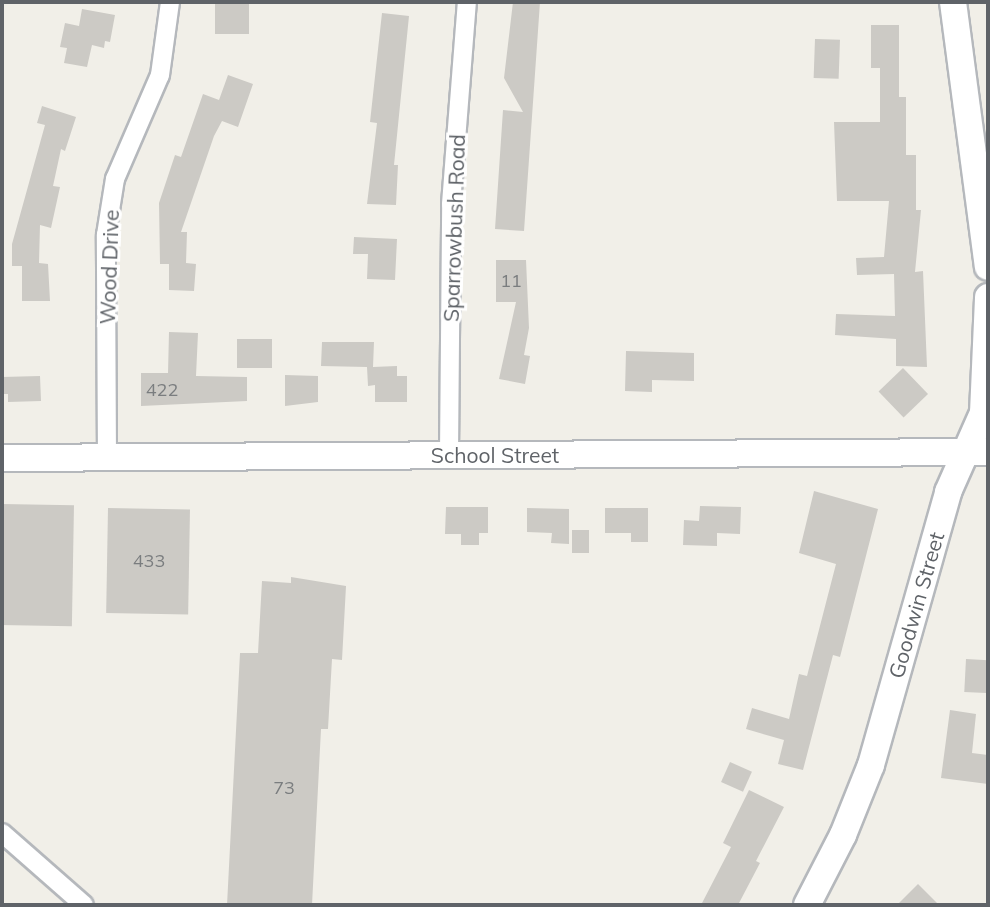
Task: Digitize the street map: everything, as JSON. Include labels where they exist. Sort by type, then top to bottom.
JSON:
[{"type":"main road","points":[[953,2],[988,267]]},
{"type":"main road","name":"Goodwin Street","points":[[809,905],[844,835],[871,765],[948,492],[978,454],[983,413],[988,298]]},
{"type":"main road","name":"School Street","points":[[2,458],[449,454],[978,454]]},
{"type":"street","name":"Wood Drive","points":[[107,459],[106,235],[115,179],[160,75],[170,2]]},
{"type":"street","name":"Sparrowbush Road","points":[[449,454],[451,204],[467,2]]},
{"type":"street","points":[[2,833],[85,905]]},
{"type":"building","points":[[215,2],[249,2],[249,34],[215,34]]},
{"type":"building","points":[[513,2],[540,2],[524,231],[495,229],[503,110],[523,112],[504,78]]},
{"type":"building","points":[[82,9],[115,15],[110,42],[105,41],[104,48],[92,45],[87,67],[64,63],[67,48],[60,47],[65,23],[79,26]]},
{"type":"building","points":[[382,13],[409,16],[394,165],[398,165],[396,205],[367,204],[377,123],[370,122]]},
{"type":"building","points":[[871,25],[899,25],[899,97],[906,97],[906,155],[916,155],[916,210],[921,210],[915,272],[923,271],[927,367],[896,366],[896,339],[835,335],[836,314],[895,316],[894,274],[857,275],[856,258],[884,257],[889,201],[837,201],[834,122],[880,122],[880,68],[871,68]]},
{"type":"building","points":[[815,39],[840,40],[839,79],[814,78]]},
{"type":"building","points":[[228,75],[253,84],[238,127],[222,121],[214,136],[181,232],[187,232],[186,263],[196,264],[194,291],[169,290],[169,264],[160,264],[159,203],[175,155],[181,157],[203,94],[219,100]]},
{"type":"building","points":[[42,106],[76,117],[65,151],[61,149],[53,186],[60,187],[51,228],[40,225],[39,263],[48,264],[50,301],[22,301],[22,266],[12,266],[12,244],[45,125],[37,123]]},
{"type":"building","points":[[354,237],[397,239],[395,280],[367,279],[368,254],[353,254]]},
{"type":"building","points":[[496,260],[526,260],[529,328],[524,355],[530,356],[525,384],[499,379],[516,302],[496,302]]},
{"type":"building","points":[[169,332],[198,333],[196,376],[247,377],[247,401],[141,406],[141,373],[168,373]]},
{"type":"building","points":[[237,339],[272,339],[272,368],[237,368]]},
{"type":"building","points":[[322,342],[374,342],[373,367],[397,366],[397,376],[407,376],[407,402],[375,402],[375,385],[368,386],[367,367],[321,366]]},
{"type":"building","points":[[626,351],[694,353],[694,381],[652,380],[652,392],[625,391]]},
{"type":"building","points":[[903,368],[928,394],[904,418],[879,392]]},
{"type":"building","points":[[285,375],[318,376],[318,402],[285,406]]},
{"type":"building","points":[[40,376],[41,401],[8,402],[8,394],[2,394],[2,377]]},
{"type":"building","points":[[814,491],[878,509],[840,657],[833,655],[803,770],[778,764],[784,740],[746,729],[752,708],[789,719],[799,674],[807,676],[836,564],[799,553]]},
{"type":"building","points":[[2,504],[74,505],[72,626],[2,625]]},
{"type":"building","points":[[700,506],[741,507],[740,534],[717,533],[717,546],[683,545],[684,520],[699,521]]},
{"type":"building","points":[[446,507],[488,507],[488,533],[479,533],[479,545],[461,545],[461,534],[445,534]]},
{"type":"building","points":[[108,508],[190,509],[188,614],[106,613]]},
{"type":"building","points":[[527,508],[569,509],[569,544],[551,543],[552,533],[527,532]]},
{"type":"building","points":[[605,508],[648,508],[648,542],[631,542],[631,533],[605,533]]},
{"type":"building","points":[[572,530],[589,530],[589,553],[572,553]]},
{"type":"building","points":[[291,577],[346,586],[342,660],[332,659],[328,729],[321,729],[312,905],[227,905],[240,653],[258,653],[262,581],[291,583]]},
{"type":"building","points":[[966,659],[988,660],[986,693],[964,692]]},
{"type":"building","points":[[950,710],[976,714],[972,753],[988,755],[988,784],[941,778]]},
{"type":"building","points":[[730,762],[752,772],[743,792],[721,782]]},
{"type":"building","points":[[749,790],[784,807],[756,861],[760,863],[738,905],[701,905],[731,847],[723,843]]},
{"type":"building","points":[[918,884],[939,905],[897,905]]}]
